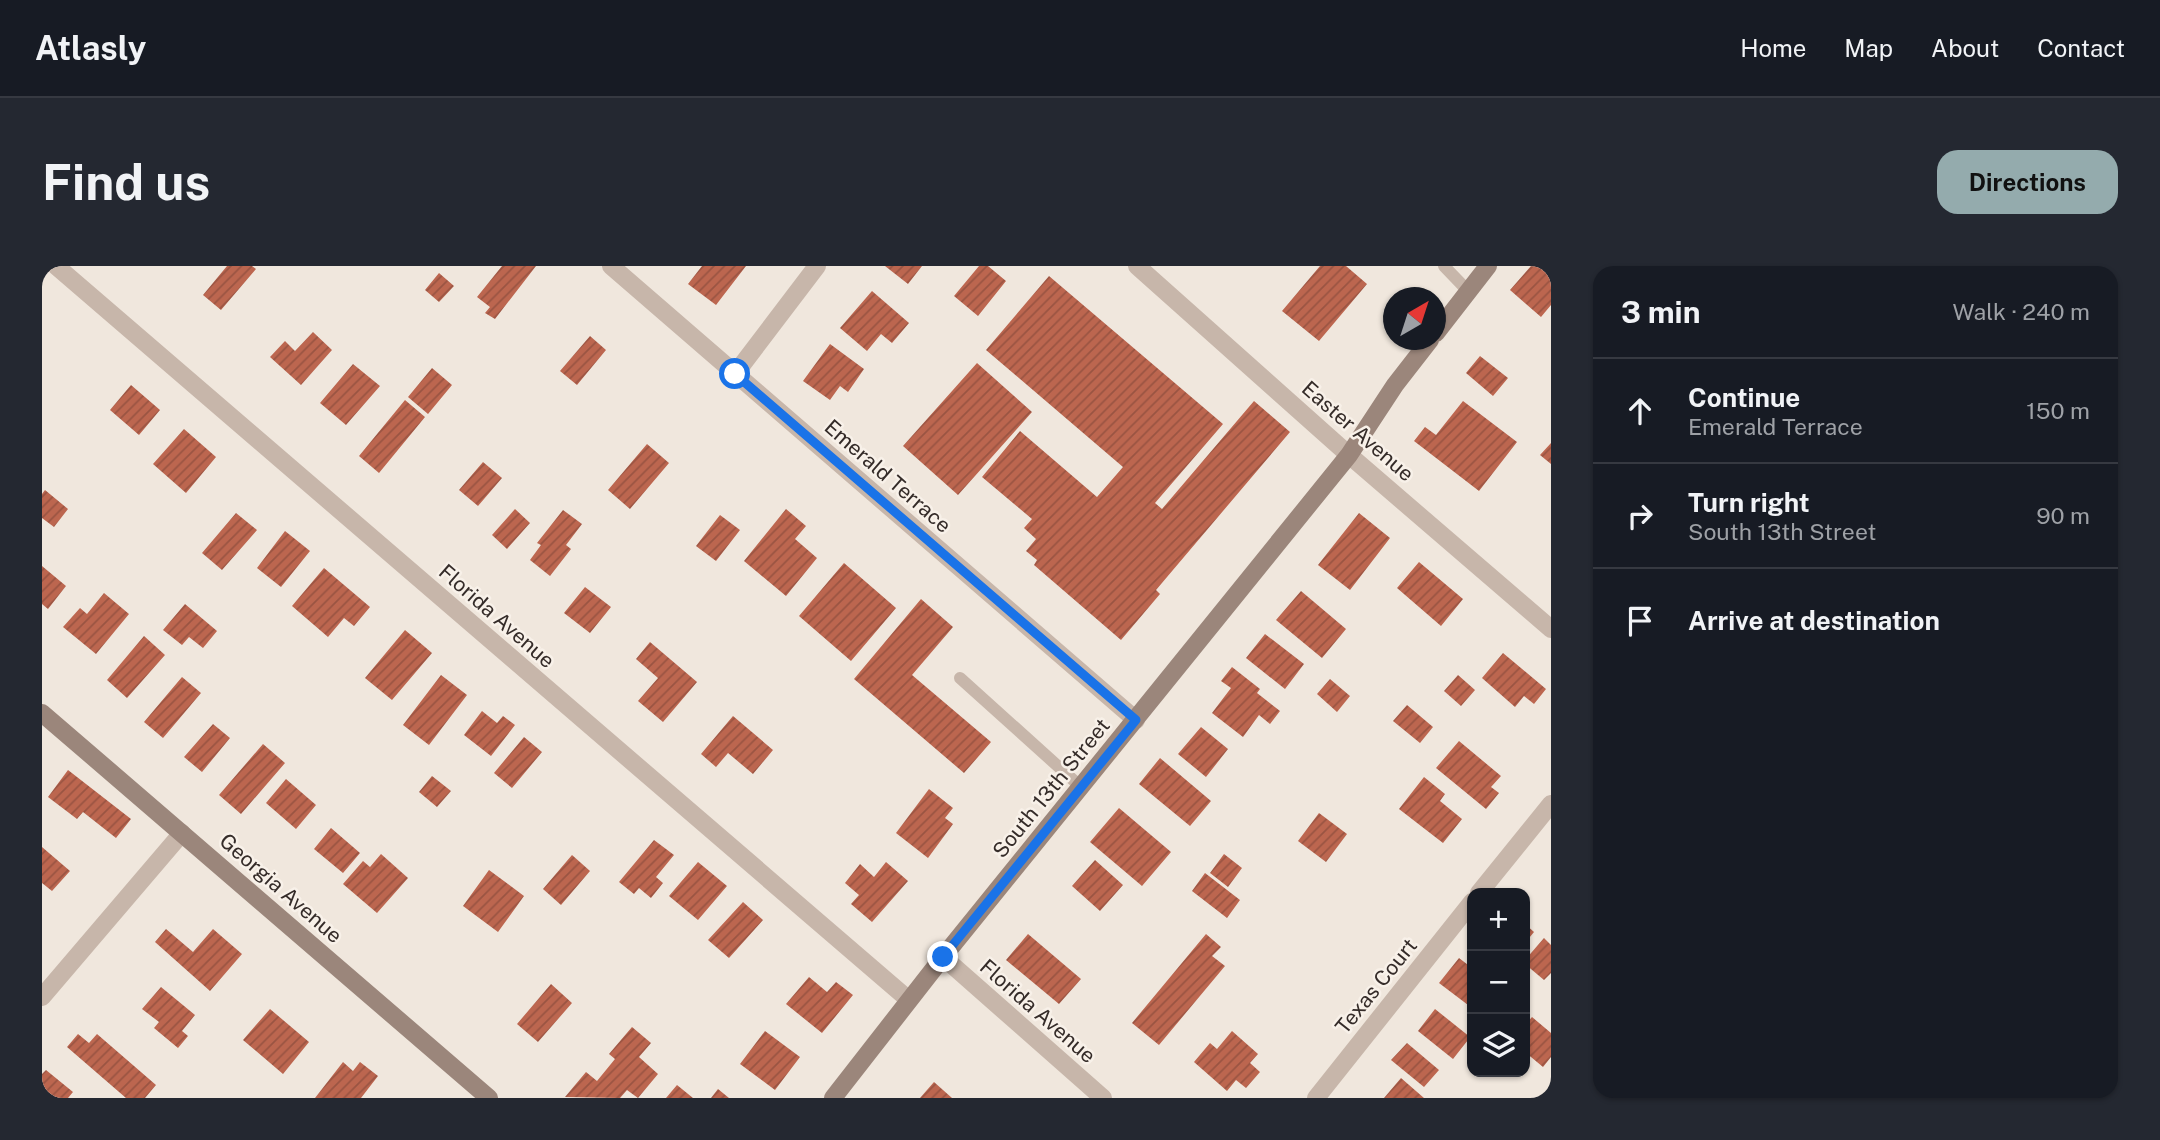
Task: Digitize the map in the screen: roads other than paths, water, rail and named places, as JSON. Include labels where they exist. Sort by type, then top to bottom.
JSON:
[{"type":"street","name":"Florida Avenue","points":[[56,266],[909,1000]]},
{"type":"street","name":"Emerald Terrace","points":[[611,266],[1136,720]]},
{"type":"street","points":[[735,374],[817,266]]},
{"type":"street","name":"Easter Avenue","points":[[1137,266],[1349,455],[1551,629]]},
{"type":"street","points":[[1446,320],[1488,266]]},
{"type":"street","name":"South 13th Street","points":[[833,1098],[943,957],[1349,455],[1395,384],[1422,350]]},
{"type":"street","name":"Georgia Avenue","points":[[42,713],[489,1098]]},
{"type":"street","points":[[1483,888],[1551,804]]},
{"type":"street","points":[[42,997],[182,833]]},
{"type":"street","name":"Texas Court","points":[[1316,1098],[1467,908]]},
{"type":"street","name":"Florida Avenue","points":[[943,957],[1103,1098]]},
{"type":"lane","points":[[1444,266],[1468,291]]},
{"type":"lane","points":[[960,678],[1081,787]]}]
